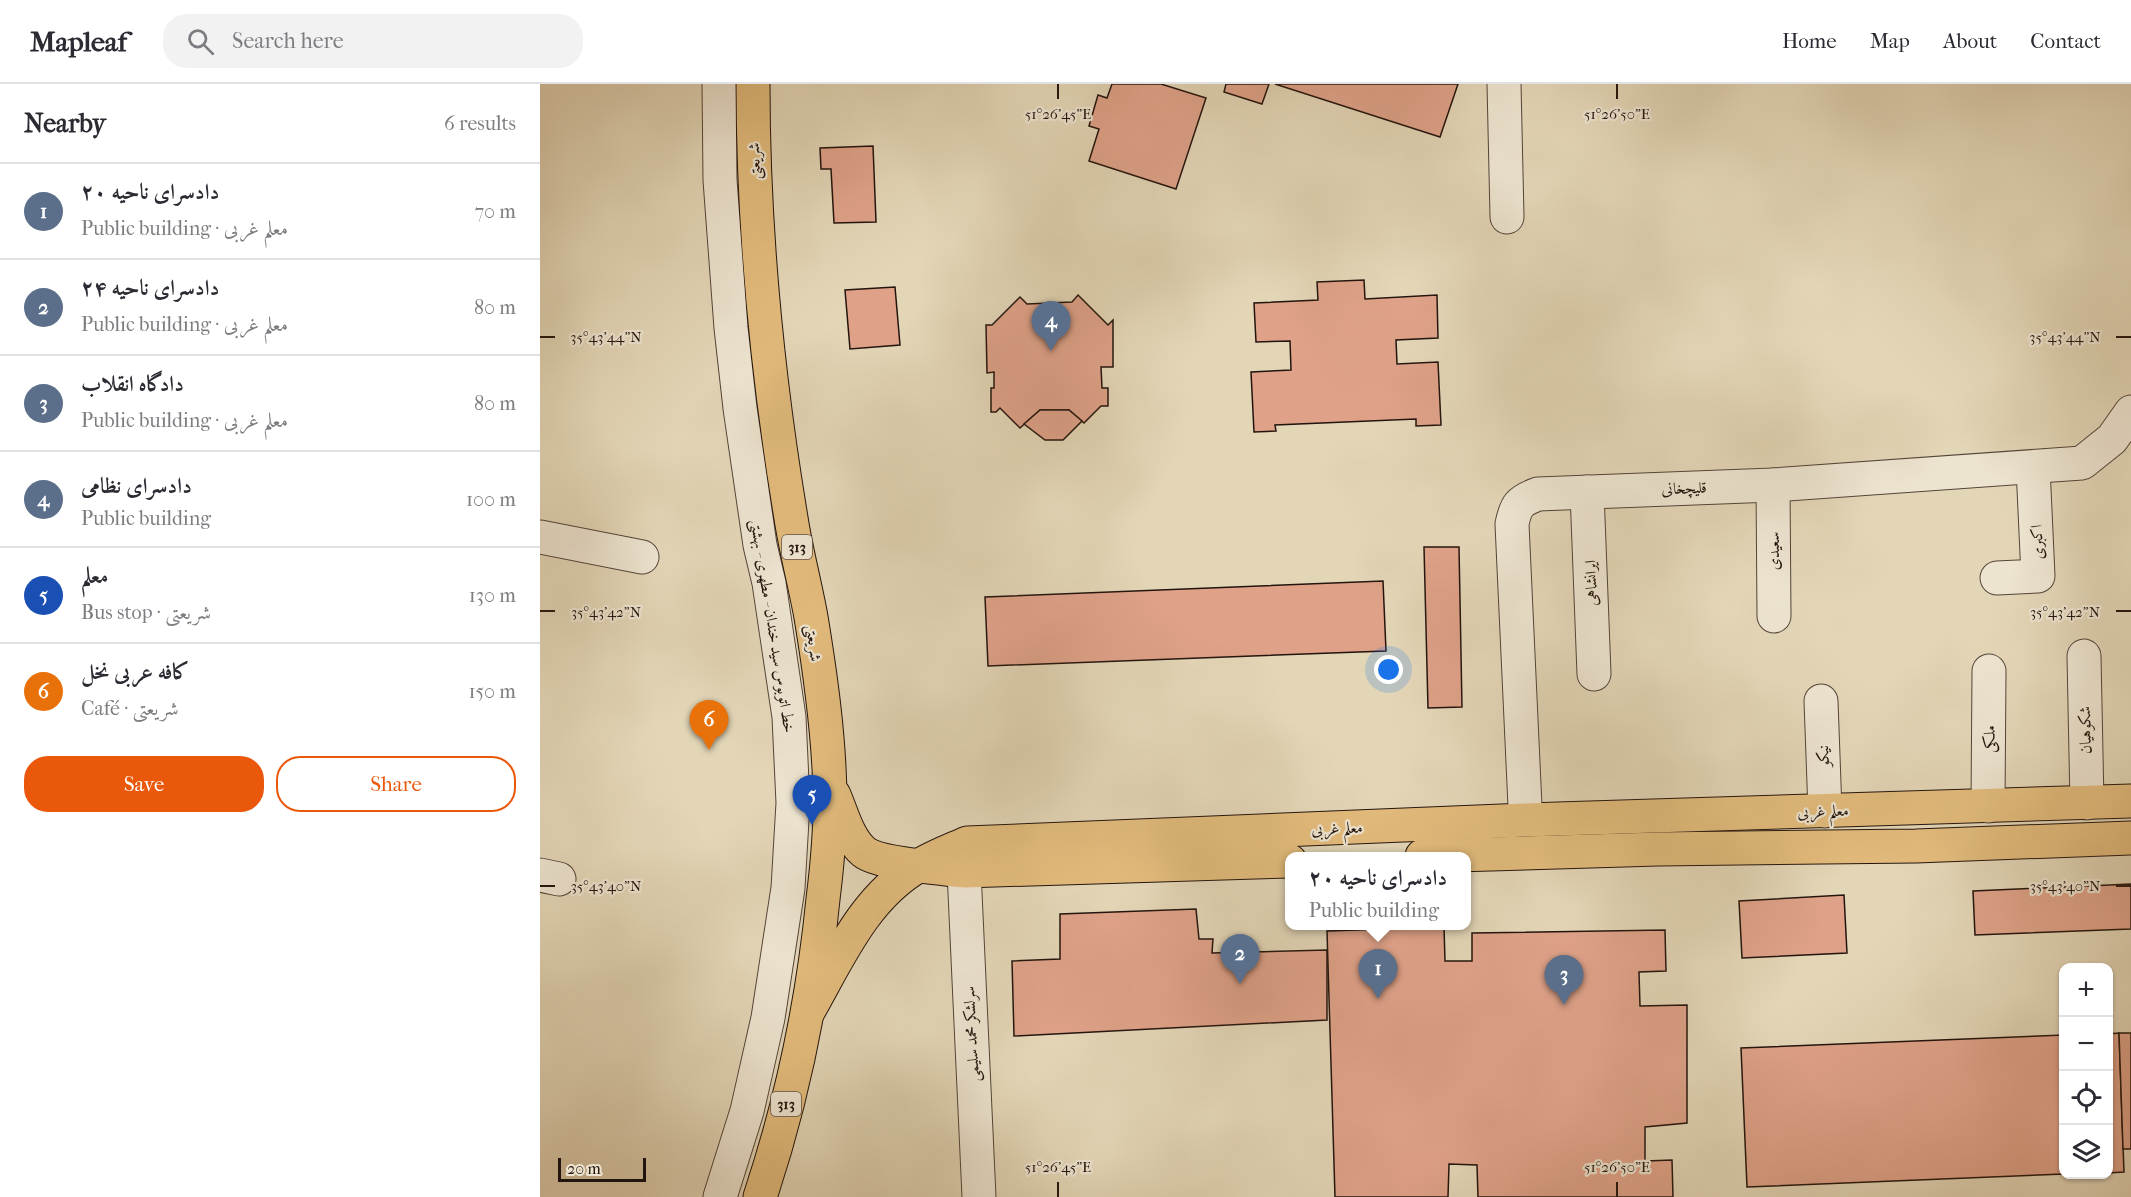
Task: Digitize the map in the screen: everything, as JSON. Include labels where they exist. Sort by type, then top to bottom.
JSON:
[{"type":"main road","name":"شریعتی","points":[[753,84],[758,245],[763,298],[786,490],[811,618],[823,710],[830,803],[820,934],[809,1010],[783,1119],[760,1197]]},
{"type":"main road","points":[[829,781],[852,837],[863,851],[873,857],[919,865]]},
{"type":"main road","name":"معلم غربی","points":[[919,865],[964,871],[1202,849],[1658,816],[2131,801]]},
{"type":"main road","points":[[1915,808],[1916,846]]},
{"type":"main road","points":[[1658,816],[1658,849]]},
{"type":"main road","points":[[1471,855],[1658,849],[1916,846],[2131,838]]},
{"type":"main road","name":"معلم غربی","points":[[919,865],[966,843],[1202,849],[1285,860]]},
{"type":"main road","points":[[809,1010],[863,917],[885,892],[919,865]]},
{"type":"street","name":"خط اتوبوس سید خندان - مطهری - بهشتی","points":[[719,84],[720,180],[731,328],[760,545],[769,583],[789,717],[793,803],[788,888],[768,1018],[747,1111],[720,1197]]},
{"type":"street","points":[[1504,84],[1506,218]]},
{"type":"street","name":"قلیچخانی","points":[[1525,806],[1512,524],[1515,509],[1524,500],[1538,495],[1773,485],[2082,463],[2112,439],[2131,412]]},
{"type":"street","name":"اکبری","points":[[1997,578],[2038,576],[2033,467]]},
{"type":"street","name":"سعیدی","points":[[1773,485],[1774,616]]},
{"type":"street","name":"ایرانشاهی","points":[[1587,492],[1594,674]]},
{"type":"street","points":[[540,537],[642,557]]},
{"type":"street","name":"شکوهیان","points":[[2084,656],[2087,803]]},
{"type":"street","name":"ملکی","points":[[1988,806],[1989,671]]},
{"type":"street","name":"نیکو","points":[[1821,701],[1825,811]]},
{"type":"street","name":"سرلشکر محمد سلیمی","points":[[964,871],[979,1197]]},
{"type":"building","points":[[1112,84],[1161,84],[1206,98],[1176,189],[1089,161],[1099,129],[1089,126],[1098,95],[1107,98]]},
{"type":"building","points":[[1226,84],[1269,84],[1262,104],[1224,92]]},
{"type":"building","points":[[1275,84],[1458,84],[1440,137]]},
{"type":"building","points":[[873,146],[876,222],[834,223],[831,169],[821,169],[820,148]]},
{"type":"building","points":[[1364,280],[1365,299],[1437,295],[1438,338],[1396,340],[1397,364],[1438,362],[1441,425],[1416,426],[1416,419],[1275,425],[1276,431],[1254,432],[1251,372],[1291,370],[1290,341],[1256,342],[1254,303],[1318,300],[1317,282]]},
{"type":"building","points":[[895,287],[900,345],[850,349],[845,290]]},
{"type":"building","points":[[1078,295],[1108,325],[1113,320],[1113,367],[1101,367],[1102,388],[1108,388],[1108,406],[1101,406],[1084,423],[1069,410],[1040,410],[1020,428],[1000,408],[996,412],[991,412],[994,372],[987,373],[986,325],[992,325],[1020,297],[1027,304],[1072,302]]},
{"type":"building","points":[[1040,410],[1069,410],[1082,421],[1063,440],[1045,440],[1024,424]]},
{"type":"building","points":[[1424,547],[1459,547],[1462,707],[1428,708]]},
{"type":"building","points":[[1383,581],[1386,651],[988,666],[985,597]]},
{"type":"building","points":[[2131,884],[2131,929],[1975,935],[1973,891]]},
{"type":"building","points":[[1844,895],[1847,953],[1742,958],[1739,901]]},
{"type":"building","points":[[1196,909],[1199,939],[1213,939],[1212,953],[1327,950],[1327,1020],[1014,1036],[1012,961],[1060,959],[1060,914]]},
{"type":"building","points":[[1444,930],[1445,961],[1472,961],[1472,933],[1665,930],[1666,971],[1639,972],[1640,1006],[1687,1005],[1687,1123],[1645,1127],[1645,1161],[1672,1160],[1673,1197],[1478,1197],[1477,1165],[1449,1164],[1448,1197],[1335,1197],[1327,931]]},
{"type":"building","points":[[2119,1033],[2124,1172],[2113,1173],[2113,1071],[2113,1034]]},
{"type":"building","points":[[2119,1033],[2131,1033],[2131,1149],[2123,1149]]},
{"type":"building","points":[[2059,1035],[2059,1174],[1747,1187],[1741,1048]]},
{"type":"place","name":"دادسرای نظامی","points":[[1051,351]]},
{"type":"place","name":"کافه عربی نخل","points":[[709,750]]},
{"type":"place","name":"معلم","points":[[812,825]]},
{"type":"place","name":"دادسرای ناحیه ۲۴","points":[[1240,984]]},
{"type":"place","name":"دادسرای ناحیه ۲۰","points":[[1378,999]]},
{"type":"place","name":"دادگاه انقلاب","points":[[1564,1005]]}]
